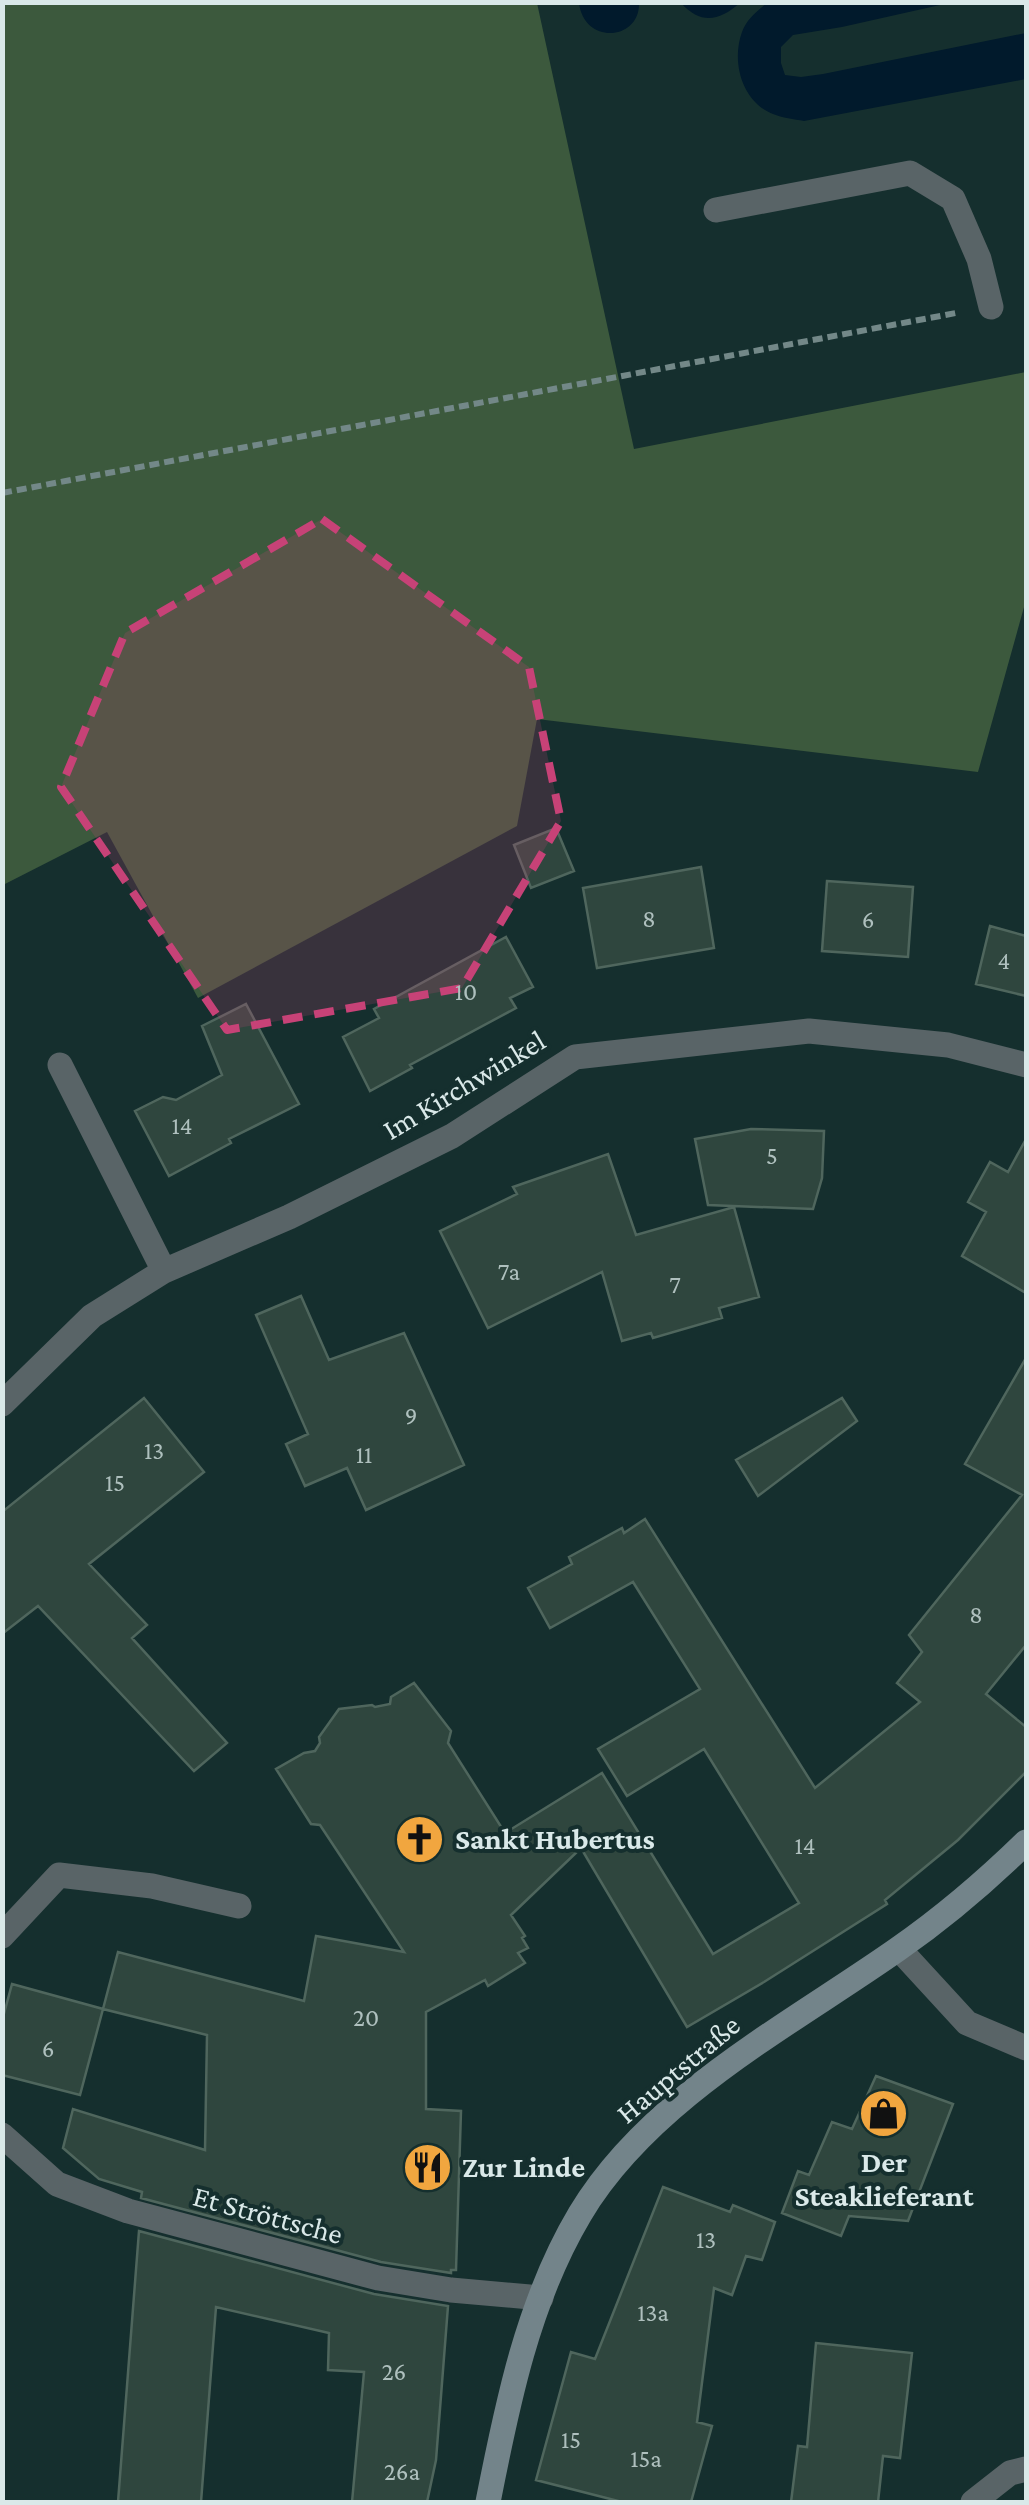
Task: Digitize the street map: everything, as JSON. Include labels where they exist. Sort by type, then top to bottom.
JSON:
[{"type":"main road","name":"Hauptstraße","points":[[488,2502],[501,2434],[540,2298],[580,2213],[598,2187],[636,2142],[684,2099],[747,2050],[899,1949],[982,1885],[1026,1842]]},
{"type":"street","points":[[716,210],[910,173],[953,199],[978,260],[991,307]]},
{"type":"street","name":"Im Kirchwinkel","points":[[2,1404],[92,1316],[164,1271],[289,1217],[452,1136],[575,1057],[808,1030],[948,1045],[1026,1065]]},
{"type":"street","points":[[60,1065],[164,1271]]},
{"type":"street","points":[[2,1936],[59,1875],[152,1886],[238,1906]]},
{"type":"street","points":[[899,1949],[967,2023],[1026,2048]]},
{"type":"street","name":"Et Ströttsche","points":[[2,2134],[57,2184],[128,2211],[378,2278],[540,2298]]},
{"type":"street","points":[[973,2502],[1010,2474],[1026,2469]]},
{"type":"path","points":[[2,493],[991,307]]},
{"type":"highlighted area","points":[[322,519],[529,667],[561,821],[462,988],[227,1030],[61,787],[125,633]]},
{"type":"green space","points":[[3,2],[537,3],[634,449],[1026,372],[1026,600],[978,772],[537,719],[517,826],[198,998],[107,832],[3,885]]},
{"type":"water","points":[[579,3],[639,3],[631,25],[611,33],[591,26]]},
{"type":"water","points":[[681,3],[740,3],[725,14],[710,18],[696,15]]},
{"type":"water","points":[[767,3],[949,3],[793,35],[781,47],[785,75],[823,74],[1026,33],[1026,79],[804,121],[773,114],[747,91],[738,56],[744,28]]},
{"type":"building","points":[[556,828],[574,871],[531,888],[514,845]]},
{"type":"building","points":[[701,867],[714,948],[597,968],[583,888]]},
{"type":"building","points":[[827,881],[913,887],[908,957],[822,951]]},
{"type":"building","points":[[990,926],[1026,936],[1026,996],[976,984]]},
{"type":"building","points":[[506,937],[533,987],[510,998],[516,1008],[370,1091],[343,1037],[379,1018],[374,1009]]},
{"type":"building","points":[[246,1004],[299,1104],[229,1139],[231,1143],[169,1176],[135,1111],[163,1097],[176,1100],[222,1075],[202,1026]]},
{"type":"building","points":[[751,1129],[824,1131],[822,1178],[813,1209],[708,1205],[695,1139]]},
{"type":"building","points":[[1026,1139],[1026,1293],[962,1256],[986,1212],[968,1202],[990,1162],[1008,1172]]},
{"type":"building","points":[[608,1154],[636,1235],[734,1207],[759,1297],[719,1308],[722,1318],[653,1338],[651,1333],[622,1341],[602,1272],[488,1328],[440,1231],[517,1194],[513,1187]]},
{"type":"building","points":[[301,1296],[329,1360],[404,1333],[464,1465],[366,1510],[347,1468],[305,1486],[286,1444],[308,1434],[256,1315]]},
{"type":"building","points":[[1026,1358],[1026,1645],[986,1694],[1026,1727],[1026,1772],[958,1840],[885,1900],[887,1904],[687,2027],[581,1848],[511,1915],[525,1936],[522,1938],[528,1948],[518,1953],[525,1963],[488,1986],[485,1980],[426,2012],[426,2109],[461,2111],[456,2270],[451,2273],[381,2262],[141,2198],[142,2192],[99,2179],[63,2148],[73,2109],[205,2150],[207,2035],[103,2009],[118,1952],[304,2001],[316,1936],[404,1952],[320,1825],[311,1824],[276,1769],[315,1751],[319,1737],[339,1709],[390,1704],[391,1697],[414,1683],[451,1731],[448,1743],[505,1833],[602,1773],[713,1954],[799,1903],[704,1749],[627,1796],[598,1749],[700,1689],[633,1582],[550,1628],[528,1588],[572,1564],[569,1557],[622,1528],[624,1533],[645,1519],[815,1788],[920,1702],[897,1683],[922,1652],[909,1635],[1022,1495],[965,1464]]},
{"type":"building","points":[[144,1398],[204,1472],[89,1564],[147,1625],[132,1638],[227,1743],[194,1771],[38,1606],[2,1634],[2,1512]]},
{"type":"building","points":[[842,1398],[857,1421],[758,1496],[736,1460]]},
{"type":"building","points":[[12,1984],[103,2009],[80,2095],[2,2075],[2,2021]]},
{"type":"building","points":[[876,2076],[953,2104],[908,2221],[849,2216],[841,2236],[782,2213],[798,2171],[809,2175],[832,2122],[852,2129]]},
{"type":"building","points":[[663,2187],[730,2212],[733,2205],[775,2222],[762,2260],[746,2256],[732,2295],[714,2288],[697,2422],[712,2426],[691,2502],[622,2502],[536,2480],[571,2352],[595,2359]]},
{"type":"building","points":[[139,2231],[374,2294],[448,2306],[436,2460],[427,2502],[352,2502],[364,2372],[328,2370],[329,2333],[216,2307],[201,2502],[118,2502]]},
{"type":"building","points":[[816,2343],[912,2353],[900,2458],[883,2456],[878,2502],[791,2502],[798,2446],[807,2447]]},
{"type":"place","name":"Sankt Hubertus","points":[[420,1839]]},
{"type":"place","name":"Der Steaklieferant","points":[[884,2113]]},
{"type":"place","name":"Zur Linde","points":[[427,2167]]}]
